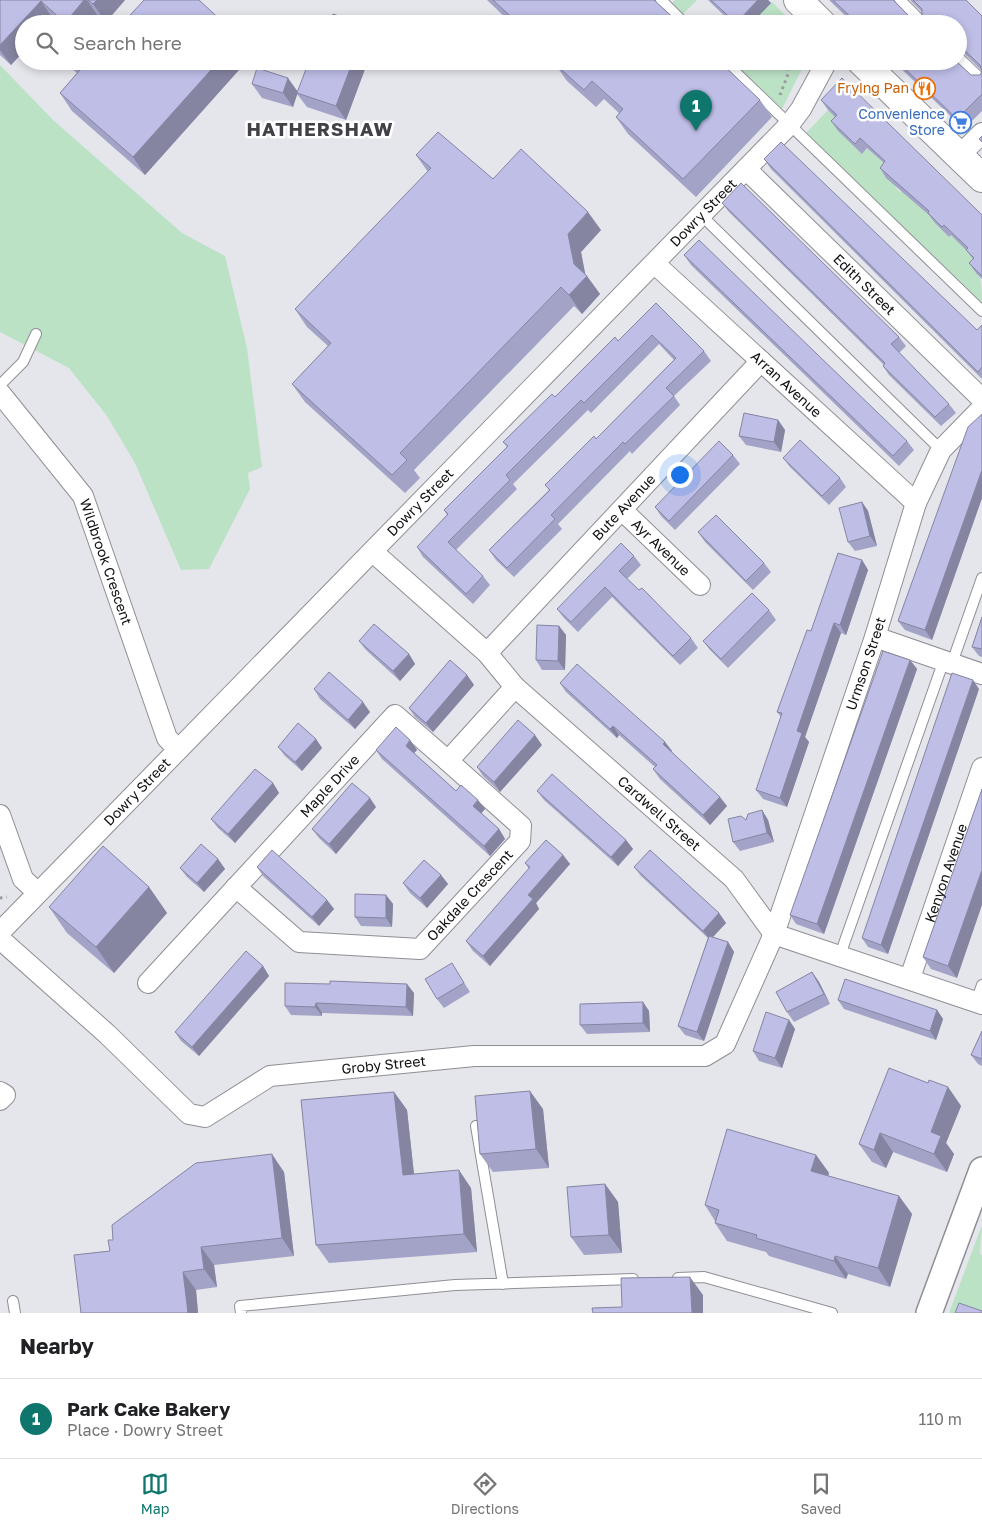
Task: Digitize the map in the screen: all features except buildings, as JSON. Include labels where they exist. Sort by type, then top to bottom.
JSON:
[{"type":"highway","points":[[870,70],[982,178]]},
{"type":"street","name":"Dowry Street","points":[[0,932],[37,892],[373,552],[790,125],[822,70]]},
{"type":"street","points":[[959,156],[982,133]]},
{"type":"street","name":"Edith Street","points":[[747,170],[982,398]]},
{"type":"street","name":"Arran Avenue","points":[[655,264],[916,503]]},
{"type":"street","name":"Bute Avenue","points":[[487,653],[761,361]]},
{"type":"street","name":"Wildbrook Crescent","points":[[0,393],[83,496],[167,738],[178,749]]},
{"type":"street","name":"Urmson Street","points":[[774,934],[876,637],[916,503],[941,450],[982,408]]},
{"type":"street","name":"Ayr Avenue","points":[[622,510],[700,586]]},
{"type":"street","name":"Cardwell Street","points":[[373,552],[487,653],[515,686],[734,879],[774,934]]},
{"type":"street","points":[[876,637],[982,674]]},
{"type":"street","points":[[448,761],[515,686]]},
{"type":"street","name":"Maple Drive","points":[[148,983],[395,715],[448,761]]},
{"type":"street","name":"Oakdale Crescent","points":[[236,887],[299,942],[420,949],[520,840],[520,826],[448,761]]},
{"type":"street","name":"Kenyon Avenue","points":[[910,978],[982,769]]},
{"type":"street","points":[[0,815],[23,879],[37,892]]},
{"type":"street","points":[[774,934],[910,978],[980,997]]},
{"type":"street","name":"Groby Street","points":[[0,939],[107,1034],[189,1114],[205,1117],[224,1107],[270,1076],[474,1056],[705,1056],[725,1044],[774,934]]},
{"type":"street","points":[[0,1092],[5,1095],[0,1100]]},
{"type":"street","points":[[929,1313],[982,1170]]},
{"type":"lane","points":[[661,0],[676,15]]},
{"type":"lane","points":[[900,0],[915,15]]},
{"type":"lane","points":[[967,66],[982,80]]},
{"type":"lane","points":[[733,70],[982,311]]},
{"type":"lane","points":[[702,216],[941,450]]},
{"type":"lane","points":[[0,384],[23,362],[36,334]]},
{"type":"lane","points":[[840,955],[948,662],[982,578]]},
{"type":"lane","points":[[476,1126],[504,1284]]},
{"type":"lane","points":[[666,1278],[704,1277],[832,1313]]},
{"type":"lane","points":[[240,1313],[240,1306],[455,1286],[647,1279]]},
{"type":"lane","points":[[14,1301],[15,1313]]},
{"type":"path","points":[[773,109],[783,91],[788,70]]},
{"type":"green space","points":[[675,0],[697,0],[683,14],[672,3]]},
{"type":"green space","points":[[772,2],[785,15],[760,15]]},
{"type":"green space","points":[[0,65],[53,120],[182,233],[225,256],[247,348],[262,467],[248,473],[250,489],[209,569],[181,570],[135,463],[107,416],[69,368],[0,332]]},
{"type":"green space","points":[[741,70],[802,70],[782,109]]},
{"type":"green space","points":[[828,110],[844,125],[862,153],[868,148],[892,171],[887,178],[890,182],[897,176],[901,181],[895,187],[900,192],[903,190],[940,217],[935,223],[949,237],[954,231],[971,254],[977,266],[981,284],[982,304],[806,133]]},
{"type":"green space","points":[[982,1225],[980,1254],[982,1255],[982,1313],[949,1313]]},
{"type":"place","name":"Frying Pan","points":[[925,88]]},
{"type":"place","name":"Convenience Store","points":[[961,122]]},
{"type":"place","name":"Park Cake Bakery","points":[[696,131]]},
{"type":"district","name":"HATHERSHAW","points":[[320,129]]}]
